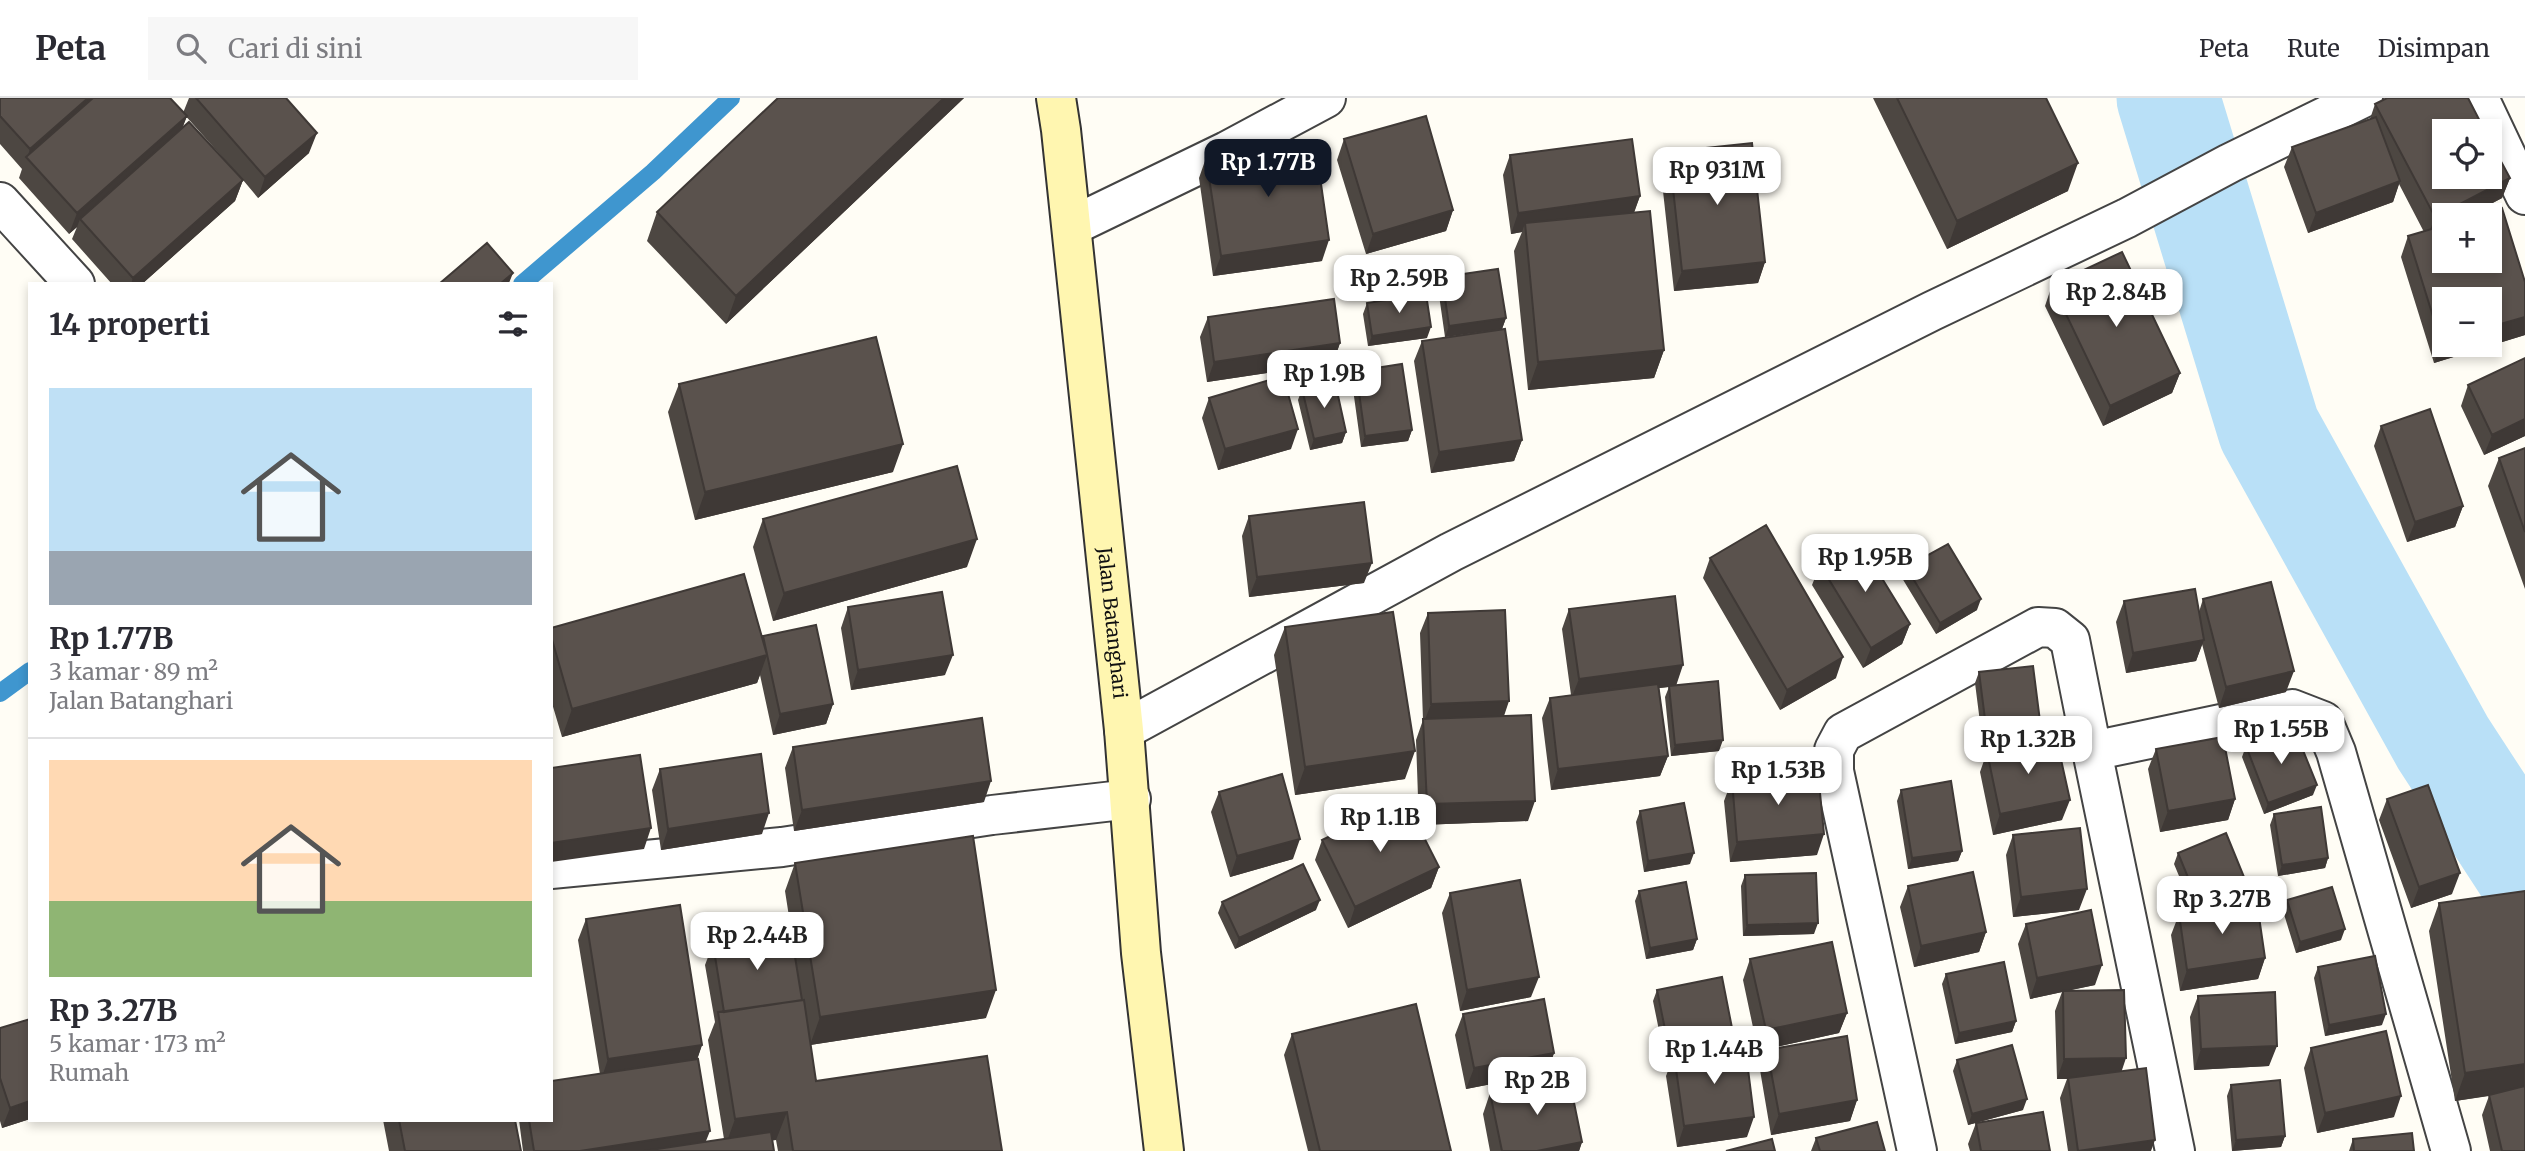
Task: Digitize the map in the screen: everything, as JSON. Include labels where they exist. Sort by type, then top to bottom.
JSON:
[{"type":"street","name":"Jalan Batanghari","points":[[1056,98],[1125,730],[1141,954],[1164,1151]]},
{"type":"street","points":[[1072,226],[1227,151],[1326,98]]},
{"type":"street","points":[[1125,730],[1451,552],[1932,311],[2127,218],[2230,163],[2363,98]]},
{"type":"street","points":[[2479,98],[2525,195]]},
{"type":"street","points":[[0,202],[73,282]]},
{"type":"street","points":[[1917,1151],[1835,772],[1834,750],[1843,733],[2038,627],[2056,628],[2070,640],[2175,1151]]},
{"type":"street","points":[[2092,751],[2292,709],[2323,721],[2336,752],[2451,1151]]},
{"type":"street","points":[[553,869],[782,847],[992,815],[1131,799]]},
{"type":"building","points":[[0,98],[88,98],[30,149],[0,116]]},
{"type":"building","points":[[93,98],[170,98],[187,116],[77,213],[26,157]]},
{"type":"building","points":[[196,98],[286,98],[317,133],[265,177]]},
{"type":"building","points":[[778,98],[944,98],[736,296],[657,212]]},
{"type":"building","points":[[1897,98],[2046,98],[2078,163],[1957,221]]},
{"type":"building","points":[[2387,98],[2468,98],[2479,119],[2432,119],[2432,189],[2489,189],[2462,203],[2432,203],[2432,211],[2375,104]]},
{"type":"building","points":[[1426,116],[1453,210],[1373,234],[1344,139]]},
{"type":"building","points":[[2376,117],[2400,181],[2316,213],[2292,147]]},
{"type":"building","points":[[189,122],[243,180],[133,278],[80,219]]},
{"type":"building","points":[[1632,139],[1640,196],[1518,213],[1510,155]]},
{"type":"building","points":[[1315,142],[1329,240],[1221,256],[1206,158]]},
{"type":"building","points":[[1752,143],[1765,262],[1682,271],[1669,152]]},
{"type":"building","points":[[2502,163],[2510,178],[2502,182]]},
{"type":"building","points":[[2502,208],[2525,282],[2525,317],[2502,324],[2502,287],[2432,287],[2432,313],[2408,236],[2432,229],[2432,273],[2502,273]]},
{"type":"building","points":[[1650,211],[1664,350],[1538,362],[1525,223]]},
{"type":"building","points":[[487,243],[513,273],[502,282],[441,282]]},
{"type":"building","points":[[2122,252],[2180,373],[2110,406],[2052,285]]},
{"type":"building","points":[[1498,269],[1506,318],[1449,326],[1442,277]]},
{"type":"building","points":[[1426,294],[1431,327],[1372,336],[1367,303]]},
{"type":"building","points":[[1334,299],[1340,343],[1214,362],[1208,317]]},
{"type":"building","points":[[1505,329],[1522,440],[1439,452],[1422,341]]},
{"type":"building","points":[[876,337],[903,444],[705,492],[679,384]]},
{"type":"building","points":[[2525,358],[2525,419],[2492,435],[2468,385]]},
{"type":"building","points":[[1402,364],[1412,430],[1365,436],[1356,371]]},
{"type":"building","points":[[1283,376],[1298,429],[1225,449],[1209,398]]},
{"type":"building","points":[[1335,382],[1346,432],[1314,439],[1302,389]]},
{"type":"building","points":[[2430,409],[2463,506],[2415,522],[2381,426]]},
{"type":"building","points":[[2525,448],[2525,532],[2499,458]]},
{"type":"building","points":[[957,466],[977,539],[784,593],[763,519]]},
{"type":"building","points":[[1364,502],[1372,563],[1257,577],[1249,516]]},
{"type":"building","points":[[1766,525],[1843,657],[1787,690],[1710,558]]},
{"type":"building","points":[[1859,541],[1910,624],[1871,648],[1820,565]]},
{"type":"building","points":[[1948,544],[1981,599],[1940,623],[1906,567]]},
{"type":"building","points":[[744,574],[767,655],[572,709],[553,643],[553,627]]},
{"type":"building","points":[[2271,582],[2294,671],[2226,687],[2203,599]]},
{"type":"building","points":[[2195,589],[2204,640],[2133,653],[2124,601]]},
{"type":"building","points":[[942,592],[953,655],[858,670],[848,607]]},
{"type":"building","points":[[1675,596],[1683,665],[1579,679],[1569,609]]},
{"type":"building","points":[[1505,610],[1509,701],[1431,704],[1428,613]]},
{"type":"building","points":[[1393,612],[1415,751],[1305,767],[1285,627]]},
{"type":"building","points":[[816,625],[833,704],[780,714],[763,636]]},
{"type":"building","points":[[2033,666],[2041,729],[1987,735],[1979,672]]},
{"type":"building","points":[[1718,681],[1723,740],[1675,745],[1669,686]]},
{"type":"building","points":[[1658,684],[1668,756],[1558,769],[1550,698]]},
{"type":"building","points":[[1531,715],[1535,801],[1427,804],[1423,719]]},
{"type":"building","points":[[982,718],[991,781],[802,810],[793,747]]},
{"type":"building","points":[[2294,728],[2317,785],[2268,803],[2246,746]]},
{"type":"building","points":[[2056,737],[2070,800],[2000,814],[1987,752]]},
{"type":"building","points":[[2223,737],[2235,799],[2168,811],[2156,749]]},
{"type":"building","points":[[761,754],[769,813],[668,829],[660,769]]},
{"type":"building","points":[[640,755],[651,828],[553,843],[553,768]]},
{"type":"building","points":[[1818,772],[1824,834],[1737,842],[1732,780]]},
{"type":"building","points":[[1282,774],[1300,839],[1237,856],[1219,792]]},
{"type":"building","points":[[1951,781],[1962,851],[1912,858],[1901,790]]},
{"type":"building","points":[[2428,785],[2460,873],[2419,887],[2387,799]]},
{"type":"building","points":[[1405,800],[1439,867],[1355,907],[1322,840]]},
{"type":"building","points":[[1684,803],[1694,853],[1648,861],[1640,811]]},
{"type":"building","points":[[2321,807],[2328,858],[2282,865],[2274,814]]},
{"type":"building","points":[[2080,828],[2087,889],[2021,897],[2013,835]]},
{"type":"building","points":[[2226,833],[2246,882],[2198,902],[2178,853]]},
{"type":"building","points":[[973,836],[996,990],[820,1017],[795,863]]},
{"type":"building","points":[[1303,864],[1320,900],[1239,938],[1222,902]]},
{"type":"building","points":[[1973,872],[1986,932],[1921,946],[1908,886]]},
{"type":"building","points":[[1816,873],[1818,923],[1747,925],[1745,875]]},
{"type":"building","points":[[1520,880],[1539,977],[1467,990],[1450,893]]},
{"type":"building","points":[[1686,882],[1697,939],[1650,948],[1639,891]]},
{"type":"building","points":[[2332,887],[2345,929],[2300,942],[2287,900]]},
{"type":"building","points":[[2525,891],[2525,1064],[2465,1073],[2439,903]]},
{"type":"building","points":[[2257,903],[2265,958],[2187,970],[2179,914]]},
{"type":"building","points":[[680,905],[702,1045],[608,1059],[586,919]]},
{"type":"building","points":[[2091,910],[2102,965],[2037,978],[2026,924]]},
{"type":"building","points":[[791,932],[802,1000],[724,1012],[713,944]]},
{"type":"building","points":[[1832,942],[1847,1013],[1766,1030],[1750,959]]},
{"type":"building","points":[[2375,956],[2386,1014],[2329,1025],[2318,967]]},
{"type":"building","points":[[2004,962],[2016,1021],[1959,1033],[1946,974]]},
{"type":"building","points":[[1722,977],[1732,1028],[1667,1039],[1657,990]]},
{"type":"building","points":[[2124,990],[2126,1058],[2064,1059],[2063,991]]},
{"type":"building","points":[[2275,992],[2277,1046],[2201,1049],[2198,996]]},
{"type":"building","points":[[1544,999],[1554,1053],[1474,1068],[1463,1014]]},
{"type":"building","points":[[804,1000],[816,1081],[987,1056],[1002,1151],[793,1151],[787,1112],[735,1119],[718,1012]]},
{"type":"building","points":[[1416,1004],[1451,1151],[1320,1151],[1292,1034]]},
{"type":"building","points":[[28,1020],[28,1102],[10,1108],[0,1078],[0,1028]]},
{"type":"building","points":[[2386,1031],[2401,1096],[2325,1113],[2311,1048]]},
{"type":"building","points":[[1847,1036],[1857,1100],[1779,1114],[1767,1050]]},
{"type":"building","points":[[1745,1045],[1754,1117],[1684,1126],[1674,1055]]},
{"type":"building","points":[[2012,1045],[2027,1099],[1972,1114],[1957,1060]]},
{"type":"building","points":[[698,1059],[710,1131],[580,1151],[534,1151],[529,1122],[553,1122],[553,1081]]},
{"type":"building","points":[[2146,1068],[2155,1140],[2078,1151],[2068,1078]]},
{"type":"building","points":[[1569,1078],[1582,1142],[1537,1151],[1502,1151],[1490,1093]]},
{"type":"building","points":[[2280,1080],[2285,1136],[2236,1140],[2231,1085]]},
{"type":"building","points":[[2525,1086],[2525,1151],[2502,1151],[2489,1095]]},
{"type":"building","points":[[2043,1112],[2050,1151],[1981,1151],[1976,1123]]},
{"type":"building","points":[[399,1122],[515,1122],[521,1151],[405,1151]]},
{"type":"building","points":[[1877,1122],[1885,1151],[1820,1151],[1816,1138]]},
{"type":"building","points":[[771,1132],[774,1151],[644,1151]]},
{"type":"building","points":[[2412,1133],[2414,1151],[2354,1151],[2353,1139]]},
{"type":"building","points":[[1772,1139],[1775,1151],[1726,1151]]},
{"type":"waterway","points":[[524,282],[653,172],[731,98]]},
{"type":"waterway","points":[[2168,98],[2269,429],[2443,743],[2525,869]]},
{"type":"waterway","points":[[0,693],[28,672]]}]
